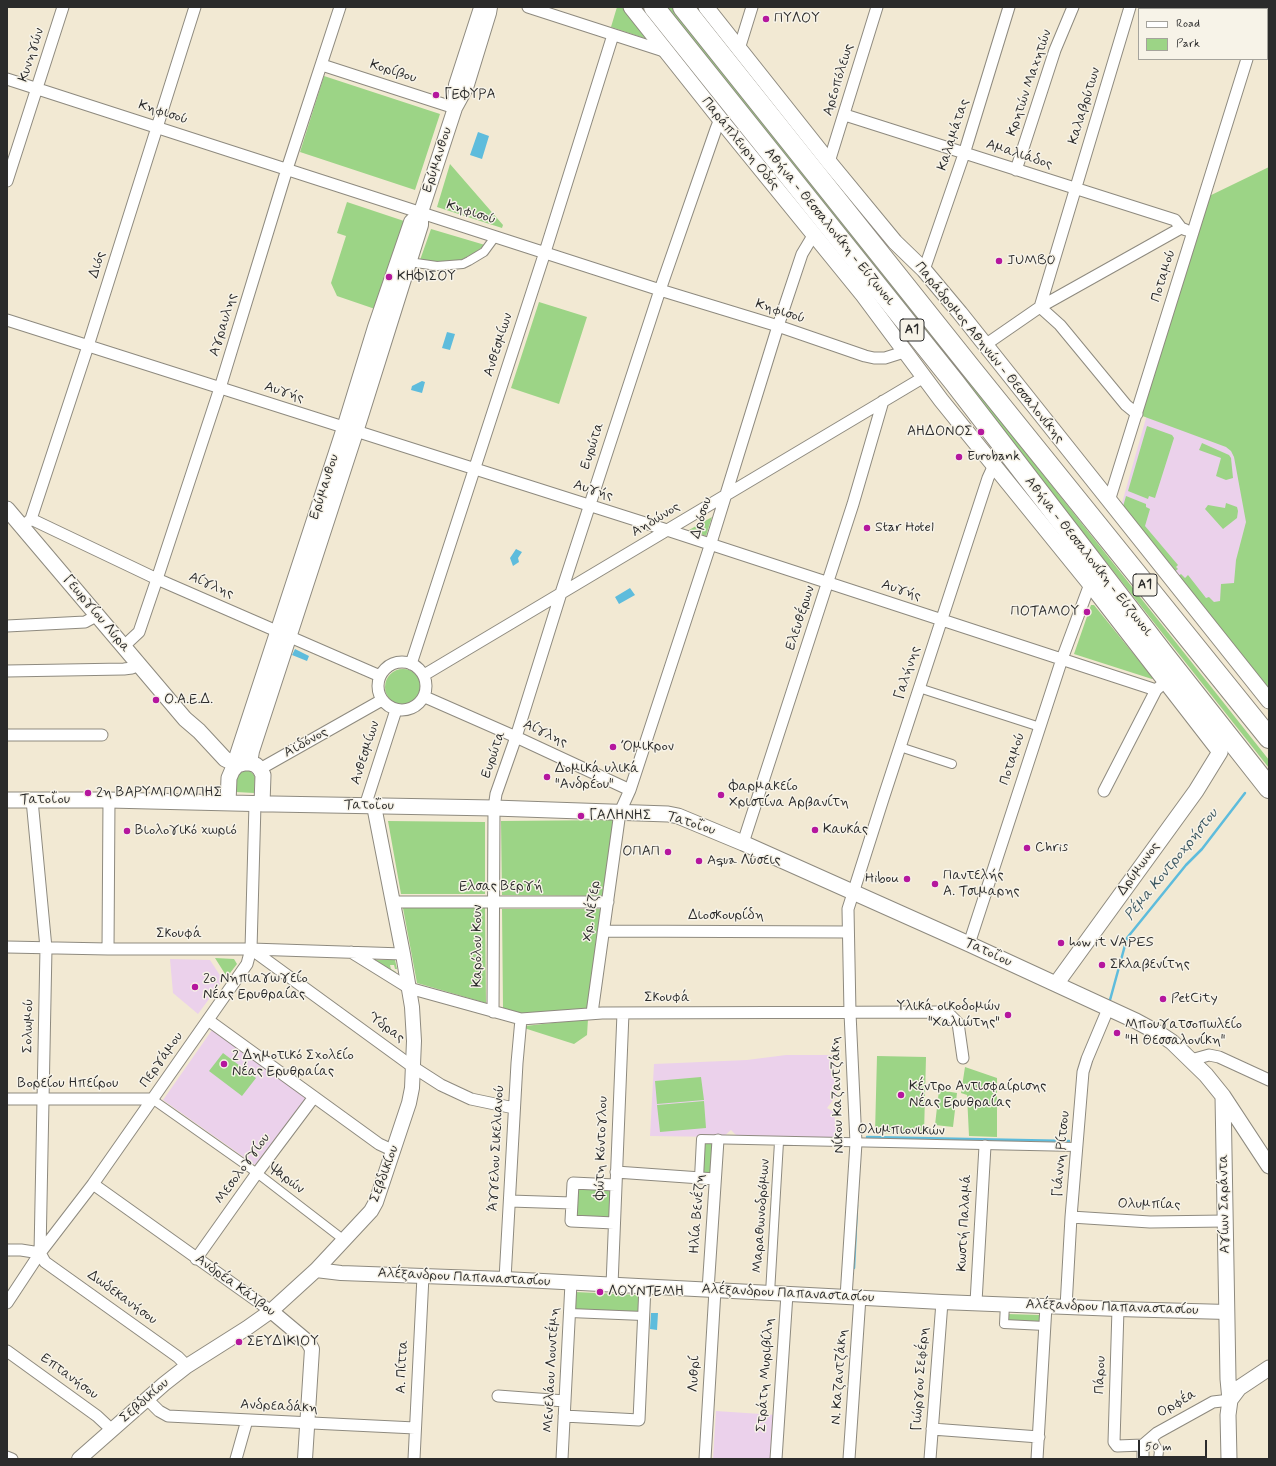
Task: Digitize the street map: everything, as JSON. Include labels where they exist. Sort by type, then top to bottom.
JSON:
[{"type":"highway","name":"Αθήνα - Θεσσαλονίκη - Εύζωνοι","points":[[654,7],[954,382],[1165,656],[1269,788]]},
{"type":"highway","name":"Αθήνα - Θεσσαλονίκη - Εύζωνοι","points":[[684,7],[970,367],[1269,738]]},
{"type":"main road","name":"Παράπλευρη Οδός","points":[[631,7],[720,120],[863,295],[904,352],[1090,584],[1161,685],[1220,752]]},
{"type":"main road","name":"Παράδρομος Αθηνών - Θεσσαλονίκης","points":[[706,7],[895,242],[924,270],[985,345],[1269,701]]},
{"type":"main road","name":"Γεωργίου Λύρα","points":[[7,510],[27,523],[98,616],[185,719],[199,731],[225,759],[249,766]]},
{"type":"main road","name":"Γεωργίου Λύρα","points":[[185,719],[194,735],[229,778]]},
{"type":"main road","name":"Δρύμωνος","points":[[1056,984],[1196,791],[1220,752]]},
{"type":"main road","name":"Ερύμανθου","points":[[228,803],[229,778],[232,770],[249,766]]},
{"type":"main road","points":[[249,766],[263,775],[258,804]]},
{"type":"main road","name":"Τατοΐου","points":[[7,800],[109,800],[494,808],[668,814],[678,816],[743,843],[969,944],[1136,1021],[1160,1034],[1172,1042],[1206,1074],[1223,1096],[1269,1166]]},
{"type":"main road","name":"Αγίων Σαράντα","points":[[1223,1096],[1228,1379],[1230,1400]]},
{"type":"main road","points":[[1229,1459],[1228,1415],[1230,1400],[1239,1388],[1269,1369]]},
{"type":"street","name":"Κυνηγών","points":[[7,182],[63,7]]},
{"type":"street","name":"Διός","points":[[27,523],[88,346],[195,7]]},
{"type":"street","name":"Αγραυλης","points":[[124,646],[139,632],[158,579],[220,388],[287,169],[340,7]]},
{"type":"street","name":"Ερύμανθου","points":[[455,108],[456,85],[482,7]]},
{"type":"street","name":"Ερύμανθου","points":[[249,766],[284,633],[350,430],[409,262],[421,225],[421,212],[455,108],[466,88],[490,7]]},
{"type":"street","points":[[528,7],[613,36],[667,52]]},
{"type":"street","points":[[739,49],[752,7]]},
{"type":"street","name":"Αρεοπόλεως","points":[[830,162],[877,7]]},
{"type":"street","name":"Καλαμάτας","points":[[924,270],[964,154],[1009,7]]},
{"type":"street","name":"Κρητών Μαχητών","points":[[1016,170],[1055,50],[1073,7]]},
{"type":"street","name":"Καλαβρύτων","points":[[1040,307],[1130,7]]},
{"type":"street","name":"Ανθεσμίων","points":[[411,664],[545,252],[613,36]]},
{"type":"street","name":"Ποταμού","points":[[1109,501],[1247,60]]},
{"type":"street","name":"Κορίβου","points":[[322,65],[455,108]]},
{"type":"street","name":"Κηφισού","points":[[7,79],[660,290],[778,326],[865,356],[874,358],[893,356],[904,352]]},
{"type":"street","name":"Αμαλιάδος","points":[[845,115],[1175,220],[1181,228],[1192,233]]},
{"type":"street","name":"Ευρώτα","points":[[494,808],[496,794],[516,737],[589,506],[660,290],[720,120]]},
{"type":"street","name":"Ερύμανθου","points":[[350,430],[375,327],[411,222],[421,212]]},
{"type":"street","points":[[985,345],[1040,307],[1181,228]]},
{"type":"street","name":"Δρόσου","points":[[620,812],[630,790],[710,546],[778,326],[802,254],[814,234]]},
{"type":"street","points":[[409,262],[437,266],[462,264],[484,252],[495,237]]},
{"type":"street","points":[[1040,307],[1060,325],[1126,405],[1137,414]]},
{"type":"street","name":"Αυγής","points":[[7,320],[474,470],[667,530],[710,546],[1062,659],[1161,685]]},
{"type":"street","name":"Αηδώνος","points":[[424,675],[924,377]]},
{"type":"street","name":"Ελευθέρων","points":[[743,843],[854,504],[883,401]]},
{"type":"street","name":"Γαλήνης","points":[[853,892],[941,620],[988,478],[994,465]]},
{"type":"street","name":"Αίγλης","points":[[27,523],[284,633],[380,676]]},
{"type":"street","name":"Ποταμού","points":[[969,944],[1062,659],[1090,584]]},
{"type":"street","points":[[7,626],[85,622],[98,616]]},
{"type":"street","points":[[402,662],[411,664],[421,670],[424,675],[426,682],[425,697],[420,704],[413,709],[404,711],[396,710],[386,705],[382,700],[379,693],[378,684],[380,676],[385,669],[393,664],[402,662]]},
{"type":"street","points":[[7,671],[124,669],[139,665]]},
{"type":"street","points":[[1104,792],[1161,685]]},
{"type":"street","points":[[919,688],[1040,727]]},
{"type":"street","name":"Αίγλης","points":[[425,697],[630,790]]},
{"type":"street","name":"Αϊδόνος","points":[[249,766],[382,700]]},
{"type":"street","name":"Ανθεσμίων","points":[[369,806],[396,710]]},
{"type":"street","points":[[7,735],[102,735]]},
{"type":"street","points":[[900,747],[952,764]]},
{"type":"street","name":"Σολωμού","points":[[32,800],[46,948],[40,1253]]},
{"type":"street","points":[[108,949],[109,800]]},
{"type":"street","name":"Περγάμου","points":[[7,1303],[40,1253],[93,1184],[247,964],[251,948],[258,804]]},
{"type":"street","name":"Σεβδικίου","points":[[79,1459],[147,1398],[187,1366],[247,1328],[270,1311],[316,1270],[371,1211],[376,1202],[409,1103],[412,1088],[413,1023],[404,954],[393,902],[369,806]]},
{"type":"street","name":"Καρόλου Κουν","points":[[493,1012],[494,808]]},
{"type":"street","name":"Χρ. Νέζερ","points":[[592,1014],[620,812]]},
{"type":"street","name":"Νίκου Καζαντζάκη","points":[[853,892],[848,909],[850,1013],[856,1143],[853,1297]]},
{"type":"street","name":"Ελσας Βεργή","points":[[393,902],[608,902]]},
{"type":"street","name":"Διοσκουρίδη","points":[[604,931],[848,932]]},
{"type":"street","name":"Σκουφά","points":[[7,947],[108,949],[251,948],[404,954]]},
{"type":"street","name":"Ύδρας","points":[[251,948],[413,1067],[441,1084],[471,1099],[514,1108]]},
{"type":"street","name":"Σκουφά","points":[[351,952],[409,988],[520,1019],[623,1013],[938,1012],[949,1014],[958,1023],[959,1039],[963,1058]]},
{"type":"street","name":"Γιάννη Ρίτσου","points":[[1066,1307],[1071,1217],[1085,1065],[1108,1009]]},
{"type":"street","name":"Φώτη Κόντογλου","points":[[612,1285],[623,1013]]},
{"type":"street","name":"Άγγελου Σικελιανού","points":[[505,1279],[520,1019]]},
{"type":"street","points":[[208,1020],[379,1144],[394,1151]]},
{"type":"street","points":[[1191,1060],[1209,1055],[1219,1057],[1269,1080]]},
{"type":"street","name":"Μεσολογγίου","points":[[196,1259],[314,1097]]},
{"type":"street","name":"Βορείου Ηπείρου","points":[[7,1099],[152,1099]]},
{"type":"street","name":"Ψαρών","points":[[152,1099],[257,1174],[339,1245]]},
{"type":"street","name":"Ολυμπιονικών","points":[[699,1178],[701,1139],[779,1142],[1077,1147]]},
{"type":"street","name":"Ηλία Βενέζη","points":[[711,1290],[718,1140]]},
{"type":"street","name":"Μαραθωνοδρόμων","points":[[770,1293],[779,1142]]},
{"type":"street","name":"Κωστή Παλαμά","points":[[976,1302],[985,1146]]},
{"type":"street","points":[[616,1172],[715,1179]]},
{"type":"street","points":[[614,1223],[570,1221],[573,1183],[615,1185]]},
{"type":"street","name":"Ανδρέα Κάλβου","points":[[93,1184],[270,1311],[308,1342],[312,1349],[307,1423]]},
{"type":"street","points":[[510,1201],[572,1203]]},
{"type":"street","name":"Ολυμπίας","points":[[1071,1217],[1150,1222],[1225,1220]]},
{"type":"street","points":[[339,1245],[346,1269],[350,1272]]},
{"type":"street","points":[[7,1250],[21,1250],[40,1253]]},
{"type":"street","name":"Δωδεκανήσου","points":[[40,1253],[45,1262],[178,1357],[187,1366]]},
{"type":"street","name":"Αλέξανδρου Παπαναστασίου","points":[[316,1270],[942,1302],[1227,1312]]},
{"type":"street","name":"Α. Πίττα","points":[[414,1459],[423,1276]]},
{"type":"street","name":"Μενελάου Λουντέμη","points":[[562,1459],[571,1282]]},
{"type":"street","points":[[564,1416],[639,1420],[646,1286]]},
{"type":"street","name":"Λυθρί","points":[[705,1459],[711,1290]]},
{"type":"street","name":"Στράτη Μυριβίλη","points":[[776,1459],[786,1294]]},
{"type":"street","name":"Ν. Καζαντζάκη","points":[[849,1459],[853,1297]]},
{"type":"street","name":"Γιώργου Σεφέρη","points":[[930,1459],[942,1302]]},
{"type":"street","points":[[1005,1304],[1004,1324],[1045,1326]]},
{"type":"street","points":[[1037,1459],[1046,1306]]},
{"type":"street","name":"Πάρου","points":[[1118,1309],[1114,1442],[1117,1446],[1143,1445]]},
{"type":"street","points":[[570,1312],[644,1316]]},
{"type":"street","name":"Επτανήσου","points":[[7,1351],[85,1407],[112,1430]]},
{"type":"street","points":[[498,1396],[565,1401]]},
{"type":"street","name":"Ανδρεαδάκη","points":[[147,1398],[159,1412],[168,1416],[415,1428]]},
{"type":"street","name":"Ορφέα","points":[[1143,1445],[1157,1433],[1212,1402],[1230,1400]]},
{"type":"street","points":[[236,1459],[247,1420]]},
{"type":"street","points":[[305,1459],[307,1423]]},
{"type":"street","points":[[932,1429],[1039,1438]]},
{"type":"street","points":[[1152,1438],[1159,1451],[1158,1459]]},
{"type":"street","points":[[1143,1445],[1143,1459]]},
{"type":"street","points":[[7,1457],[12,1459]]},
{"type":"shaded area","points":[[1150,404],[1232,435],[1253,527],[1228,610],[1210,624],[1120,510]]},
{"type":"shaded area","name":"2ο Νηπιαγωγείο Νέας Ερυθραίας","points":[[170,959],[210,960],[223,980],[198,1014],[173,993]]},
{"type":"shaded area","name":"2 Δημοτικό Σχολείο Νέας Ερυθραίας","points":[[212,1030],[306,1098],[255,1165],[163,1100]]},
{"type":"shaded area","points":[[786,1055],[833,1055],[837,1095],[827,1108],[834,1112],[837,1140],[738,1137],[731,1130],[723,1137],[650,1136],[654,1064],[747,1060]]},
{"type":"shaded area","points":[[716,1411],[776,1415],[773,1459],[713,1459]]},
{"type":"green space","points":[[617,7],[622,7],[647,39],[611,27]]},
{"type":"green space","points":[[667,7],[673,7],[1269,760],[1269,768]]},
{"type":"green space","points":[[324,76],[440,114],[415,190],[300,152]]},
{"type":"green space","points":[[450,164],[503,225],[502,228],[437,207]]},
{"type":"green space","points":[[1269,167],[1269,694],[1176,578],[1181,574],[1185,578],[1188,575],[1206,598],[1209,597],[1214,602],[1220,601],[1221,584],[1234,583],[1236,560],[1246,522],[1234,457],[1231,451],[1226,447],[1137,414],[1203,199]]},
{"type":"green space","points":[[347,202],[404,221],[375,309],[337,296],[331,283],[346,236],[337,233]]},
{"type":"green space","points":[[431,229],[485,245],[476,252],[457,262],[420,260]]},
{"type":"green space","points":[[539,302],[587,317],[559,404],[511,388]]},
{"type":"green space","points":[[1147,426],[1172,435],[1174,438],[1155,498],[1149,496],[1148,499],[1128,491]]},
{"type":"green space","points":[[1202,443],[1229,455],[1231,458],[1233,478],[1226,480],[1216,476],[1221,458],[1199,450]]},
{"type":"green space","points":[[1126,496],[1146,504],[1146,507],[1150,509],[1145,526],[1178,565],[1176,567],[1178,569],[1173,573],[1122,510]]},
{"type":"green space","points":[[1226,503],[1237,507],[1238,511],[1237,518],[1223,529],[1205,509],[1208,505],[1225,508]]},
{"type":"green space","points":[[712,517],[706,536],[689,530]]},
{"type":"green space","points":[[1091,605],[1094,605],[1153,678],[1152,679],[1074,654]]},
{"type":"green space","points":[[403,669],[416,674],[421,687],[416,700],[403,705],[390,700],[385,687],[390,674]]},
{"type":"green space","points":[[243,770],[250,771],[254,775],[254,793],[236,792],[237,777]]},
{"type":"green space","points":[[615,820],[604,896],[502,895],[501,821]]},
{"type":"green space","points":[[388,821],[485,822],[485,894],[401,894]]},
{"type":"green space","points":[[403,908],[485,908],[486,1003],[417,983]]},
{"type":"green space","points":[[502,909],[602,909],[588,1009],[521,1015],[503,1009]]},
{"type":"green space","points":[[215,958],[234,959],[237,964],[227,977]]},
{"type":"green space","points":[[375,960],[395,960],[397,969],[395,969],[394,965],[390,965],[391,969],[396,972],[395,973]]},
{"type":"green space","points":[[588,1019],[587,1035],[574,1044],[524,1028],[525,1026]]},
{"type":"green space","points":[[223,1053],[256,1078],[242,1096],[209,1071]]},
{"type":"green space","name":"Κέντρο Αντισφαίρισης Νέας Ερυθραίας","points":[[877,1056],[926,1057],[924,1134],[875,1133]]},
{"type":"green space","points":[[965,1067],[997,1078],[997,1137],[969,1136],[967,1095],[961,1093]]},
{"type":"green space","points":[[701,1077],[704,1100],[657,1104],[655,1081]]},
{"type":"green space","points":[[939,1090],[957,1093],[953,1127],[935,1125]]},
{"type":"green space","points":[[704,1101],[706,1128],[660,1132],[657,1105]]},
{"type":"green space","points":[[706,1142],[713,1143],[712,1175],[703,1176],[702,1147]]},
{"type":"green space","points":[[575,1186],[611,1187],[610,1219],[573,1219]]},
{"type":"green space","points":[[575,1292],[641,1295],[640,1313],[574,1310]]},
{"type":"green space","points":[[1007,1314],[1040,1315],[1040,1323],[1007,1322]]},
{"type":"water","points":[[478,132],[489,136],[482,159],[470,155]]},
{"type":"water","points":[[447,332],[455,334],[450,350],[442,348]]},
{"type":"water","points":[[422,381],[425,382],[422,393],[411,390],[412,386]]},
{"type":"water","points":[[516,549],[522,552],[518,558],[519,562],[513,566],[510,558]]},
{"type":"water","points":[[630,588],[635,595],[619,604],[615,597]]},
{"type":"water","points":[[295,649],[309,656],[307,661],[292,655]]},
{"type":"water","points":[[651,1313],[658,1313],[657,1330],[650,1329]]},
{"type":"waterway","name":"Ρέμα Κοντροχρήστου","points":[[1110,1000],[1127,938],[1186,865],[1202,849],[1245,793]]},
{"type":"waterway","points":[[867,1137],[1069,1141]]},
{"type":"waterway","points":[[854,1268],[857,1205]]},
{"type":"place","name":"ΠΥΛΟΥ","points":[[766,19]]},
{"type":"place","name":"ΓΕΦΥΡΑ","points":[[436,95]]},
{"type":"place","name":"JUMBO","points":[[999,261]]},
{"type":"place","name":"ΚΗΦΙΣΟΥ","points":[[389,277]]},
{"type":"place","name":"ΑΗΔΟΝΟΣ","points":[[981,432]]},
{"type":"place","name":"Eurobank","points":[[959,457]]},
{"type":"place","name":"Star Hotel","points":[[867,528]]},
{"type":"place","name":"ΠΟΤΑΜΟΥ","points":[[1087,612]]},
{"type":"place","name":"Ο.Α.Ε.Δ.","points":[[156,700]]},
{"type":"place","name":"Όμικρον","points":[[613,747]]},
{"type":"place","name":"Δομικά υλικά \"Ανδρέου\"","points":[[547,777]]},
{"type":"place","name":"2η ΒΑΡΥΜΠΟΜΠΗΣ","points":[[88,793]]},
{"type":"place","name":"Φαρμακείο Χριστίνα Αρβανίτη","points":[[721,795]]},
{"type":"place","name":"ΓΑΛΗΝΗΣ","points":[[581,816]]},
{"type":"place","name":"Καυκάς","points":[[815,830]]},
{"type":"place","name":"Βιολογικό χωριό","points":[[127,831]]},
{"type":"place","name":"Chris","points":[[1027,848]]},
{"type":"place","name":"ΟΠΑΠ","points":[[668,852]]},
{"type":"place","name":"Aqua Λύσεις","points":[[699,861]]},
{"type":"place","name":"Hibou","points":[[907,879]]},
{"type":"place","name":"Παντελής Α. Τσιμαρης","points":[[935,884]]},
{"type":"place","name":"how it VAPES","points":[[1061,943]]},
{"type":"place","name":"Σκλαβενίτης","points":[[1102,965]]},
{"type":"place","name":"2ο Νηπιαγωγείο Νέας Ερυθραίας","points":[[195,987]]},
{"type":"place","name":"PetCity","points":[[1163,999]]},
{"type":"place","name":"Υλικά οικοδομών \"Χαλιώτης\"","points":[[1008,1015]]},
{"type":"place","name":"Μπουγατσοπωλείο \"Η Θεσσαλονίκη\"","points":[[1117,1033]]},
{"type":"place","name":"2 Δημοτικό Σχολείο Νέας Ερυθραίας","points":[[224,1064]]},
{"type":"place","name":"Κέντρο Αντισφαίρισης Νέας Ερυθραίας","points":[[901,1095]]},
{"type":"place","name":"ΛΟΥΝΤΕΜΗ","points":[[600,1292]]},
{"type":"place","name":"ΣΕΥΔΙΚΙΟΥ","points":[[239,1342]]}]
